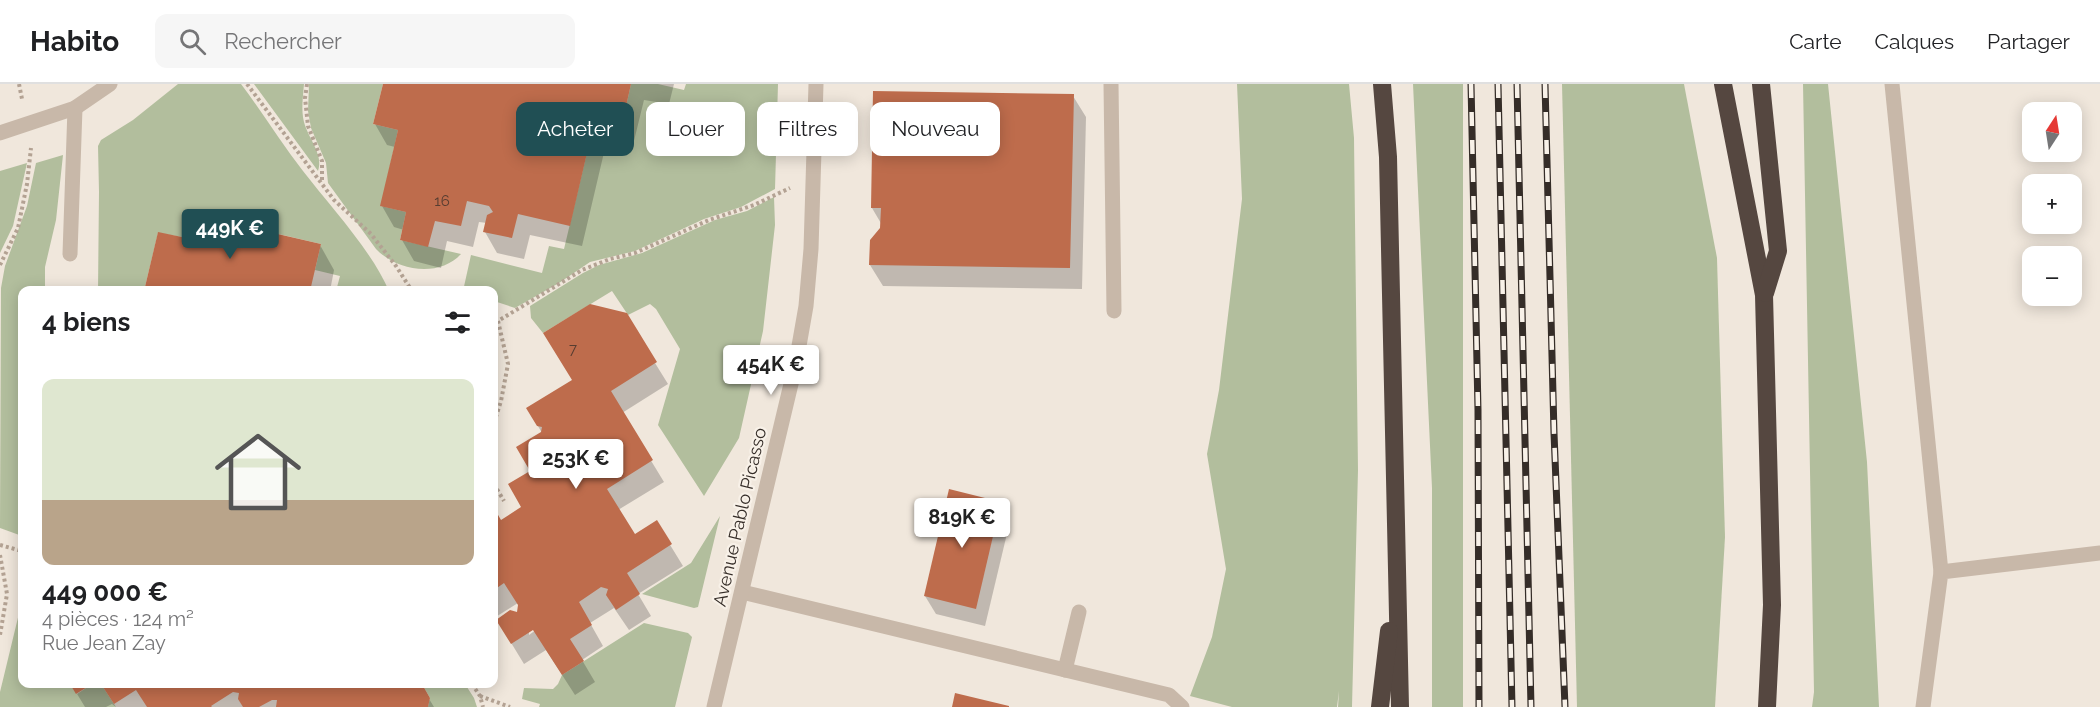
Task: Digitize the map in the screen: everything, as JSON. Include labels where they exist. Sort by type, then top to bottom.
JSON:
[{"type":"highway","points":[[1382,84],[1388,157],[1400,707]]},
{"type":"highway","points":[[1723,84],[1764,295],[1772,605],[1767,707]]},
{"type":"highway","points":[[1761,84],[1778,251],[1764,295]]},
{"type":"highway","points":[[1380,707],[1397,558]]},
{"type":"street","points":[[0,133],[75,108],[110,84]]},
{"type":"street","name":"Avenue Pablo Picasso","points":[[714,707],[796,363],[802,329],[811,249],[816,84]]},
{"type":"street","points":[[1112,84],[1114,311]]},
{"type":"street","points":[[1892,84],[1941,572],[1923,707]]},
{"type":"street","points":[[70,255],[75,108]]},
{"type":"street","points":[[1941,572],[2100,553]]},
{"type":"street","points":[[742,592],[1169,695],[1182,707]]},
{"type":"street","points":[[1065,670],[1079,612]]},
{"type":"path","points":[[247,84],[334,200],[371,234],[409,286]]},
{"type":"path","points":[[307,84],[305,98],[308,126],[322,161],[322,183]]},
{"type":"path","points":[[0,265],[18,228],[27,184],[32,152],[28,125]]},
{"type":"path","points":[[498,319],[582,270],[610,259],[635,253],[709,220],[754,205],[776,193],[813,179]]},
{"type":"path","points":[[498,328],[507,364],[498,410]]},
{"type":"path","points":[[498,491],[504,501]]},
{"type":"path","points":[[0,545],[18,550]]},
{"type":"path","points":[[0,555],[7,594],[0,635]]},
{"type":"path","points":[[475,688],[483,707]]},
{"type":"path","points":[[480,696],[510,707]]},
{"type":"green space","points":[[178,84],[241,84],[295,160],[350,229],[387,286],[337,286],[340,276],[315,270],[321,244],[189,213],[182,237],[158,233],[145,286],[98,286],[98,146],[101,140],[133,120]]},
{"type":"green space","points":[[254,84],[304,84],[303,117],[319,159],[318,171]]},
{"type":"green space","points":[[309,84],[383,84],[373,124],[398,130],[381,206],[406,212],[400,240],[461,254],[452,262],[430,269],[406,267],[385,257],[376,249],[328,183],[326,163],[311,128],[308,111]]},
{"type":"green space","points":[[631,84],[658,84],[684,90],[686,84],[778,84],[777,102],[757,102],[757,156],[776,156],[775,189],[741,207],[704,219],[635,251],[590,262],[515,308],[498,302],[498,286],[464,286],[471,255],[542,273],[549,246],[564,249],[586,156],[634,156],[634,102],[627,102]]},
{"type":"green space","points":[[1237,84],[1349,84],[1354,138],[1358,470],[1352,707],[1338,707],[1339,691],[1337,707],[1232,707],[1190,696],[1212,637],[1226,569],[1207,454],[1219,390],[1242,199]]},
{"type":"green space","points":[[1413,84],[1463,84],[1463,707],[1432,707],[1432,488]]},
{"type":"green space","points":[[1562,84],[1684,84],[1717,258],[1725,537],[1715,707],[1577,707]]},
{"type":"green space","points":[[1803,84],[1828,84],[1867,462],[1879,707],[1812,707],[1814,692]]},
{"type":"green space","points":[[63,155],[56,220],[45,267],[45,286],[18,286],[18,535],[0,528],[1,288],[5,266],[27,206],[36,163]]},
{"type":"green space","points":[[27,163],[13,226],[0,253],[0,171]]},
{"type":"green space","points":[[774,197],[775,225],[763,331],[739,438],[704,496],[658,425],[680,349],[656,309],[650,304],[628,315],[612,291],[543,333],[531,318],[530,306],[599,265],[642,253],[715,220],[747,211]]},
{"type":"green space","points":[[720,516],[698,607],[694,608],[642,594],[691,563]]},
{"type":"green space","points":[[18,618],[18,688],[73,688],[77,694],[86,688],[104,688],[116,707],[0,707],[0,692]]},
{"type":"green space","points":[[644,623],[688,633],[692,637],[675,707],[539,707],[540,704],[522,699],[524,688],[553,689],[562,675]]},
{"type":"green space","points":[[424,688],[468,688],[477,707],[428,707],[430,698]]},
{"type":"building","points":[[383,84],[631,84],[627,102],[516,102],[516,156],[586,156],[570,226],[518,214],[512,238],[483,232],[487,215],[493,212],[489,206],[467,201],[461,226],[435,221],[428,247],[400,240],[406,212],[380,206],[398,130],[373,124]]},
{"type":"building","points":[[873,91],[1074,94],[1070,268],[869,265],[870,240],[880,228],[881,208],[871,208],[872,156],[1000,156],[1000,102],[873,102]]},
{"type":"building","points":[[188,213],[321,244],[311,286],[145,286],[158,232],[182,237]]},
{"type":"building","points":[[590,304],[627,313],[657,362],[611,391],[653,460],[607,489],[635,534],[657,520],[672,544],[627,573],[640,594],[616,610],[606,595],[608,589],[601,587],[579,602],[592,625],[570,639],[584,661],[562,675],[533,630],[511,644],[498,623],[498,619],[510,610],[517,612],[518,605],[504,583],[498,587],[498,515],[501,520],[521,507],[508,484],[530,471],[516,447],[541,432],[542,427],[537,426],[526,408],[572,380],[543,333]]},
{"type":"building","points":[[949,489],[1001,502],[976,609],[924,596]]},
{"type":"building","points":[[72,688],[86,688],[76,694]]},
{"type":"building","points":[[104,688],[424,688],[430,698],[428,707],[276,707],[277,700],[272,700],[259,707],[243,707],[238,699],[239,693],[233,692],[212,707],[147,707],[136,690],[114,704]]},
{"type":"building","points":[[955,693],[1009,706],[1009,707],[952,707]]},
{"type":"railway","points":[[1471,84],[1478,410],[1479,707]]},
{"type":"railway","points":[[1498,84],[1512,707]]},
{"type":"railway","points":[[1517,84],[1531,707]]},
{"type":"railway","points":[[1545,84],[1554,433],[1565,707]]}]
